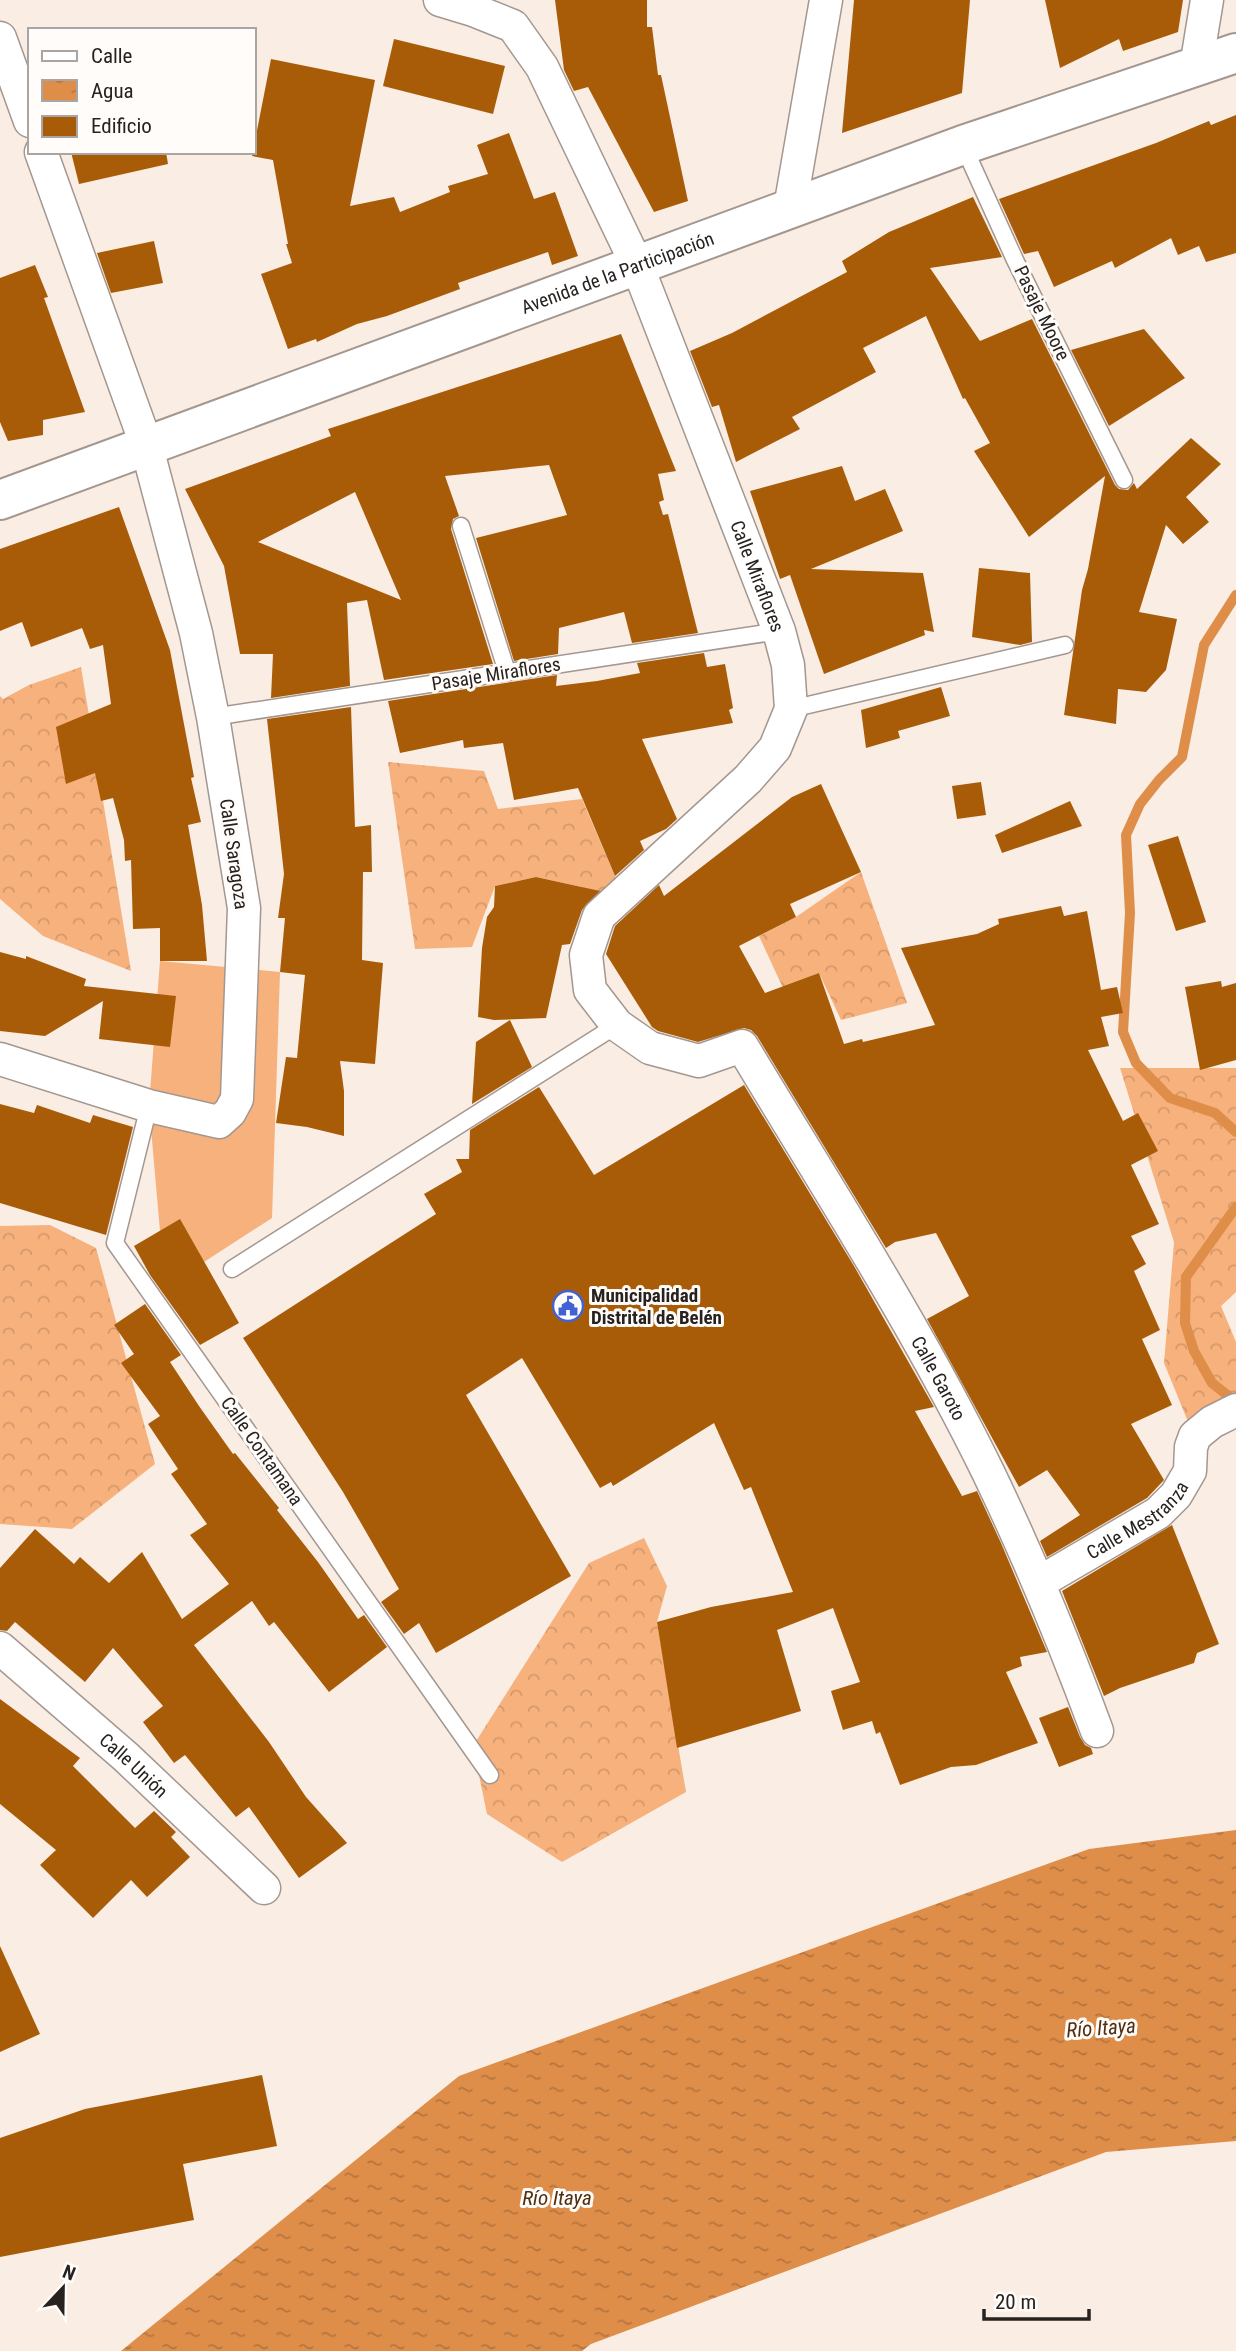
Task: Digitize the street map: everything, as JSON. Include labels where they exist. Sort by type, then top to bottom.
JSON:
[{"type":"main road","name":"Avenida de la Participación","points":[[0,500],[963,145],[1236,53]]},
{"type":"street","name":"Calle Miraflores","points":[[440,0],[475,5],[513,26],[542,67],[637,265],[779,631],[788,665],[791,709],[775,748],[747,779],[599,916],[586,955],[590,990],[617,1025],[650,1048],[699,1061],[742,1046]]},
{"type":"street","points":[[790,208],[826,0]]},
{"type":"street","points":[[1196,67],[1207,0]]},
{"type":"street","points":[[0,38],[28,115]]},
{"type":"street","name":"Calle Saragoza","points":[[0,1059],[149,1106],[219,1122],[230,1112],[237,1099],[244,908],[213,717],[196,633],[146,444],[42,154]]},
{"type":"street","name":"Calle Garoto","points":[[742,1046],[903,1312],[987,1470],[1040,1582],[1097,1731]]},
{"type":"street","name":"Calle Mestranza","points":[[1040,1582],[1158,1513],[1176,1495],[1190,1471],[1191,1447],[1195,1436],[1224,1416]]},
{"type":"street","name":"Calle Unión","points":[[0,1648],[125,1757],[264,1888]]},
{"type":"lane","name":"Pasaje Moore","points":[[963,145],[1124,481]]},
{"type":"lane","points":[[461,526],[507,672]]},
{"type":"lane","name":"Pasaje Miraflores","points":[[213,717],[779,631]]},
{"type":"lane","points":[[791,709],[1065,645]]},
{"type":"lane","points":[[232,1269],[617,1025]]},
{"type":"lane","name":"Calle Contamana","points":[[149,1106],[115,1243],[490,1775]]},
{"type":"green space","points":[[81,667],[131,971],[43,936],[0,899],[0,696],[3,699],[29,685]]},
{"type":"green space","points":[[388,762],[484,771],[498,809],[582,799],[617,881],[598,896],[582,887],[536,877],[495,886],[472,947],[415,949]]},
{"type":"green space","points":[[861,872],[907,1003],[841,1020],[819,973],[783,988],[759,936],[796,917]]},
{"type":"green space","points":[[160,961],[280,972],[272,1218],[204,1262],[160,1231],[149,1106]]},
{"type":"green space","points":[[1120,1068],[1236,1068],[1236,1292],[1221,1306],[1236,1342],[1236,1398],[1191,1429],[1164,1363],[1174,1242]]},
{"type":"green space","points":[[50,1225],[96,1248],[155,1464],[72,1529],[0,1524],[0,1226]]},
{"type":"green space","points":[[644,1538],[667,1586],[657,1622],[686,1792],[562,1862],[487,1814],[473,1746],[589,1563]]},
{"type":"water","name":"Río Itaya","points":[[1236,1830],[1236,2141],[1106,2152],[591,2344],[582,2351],[121,2351],[459,2076],[1089,1849]]},
{"type":"building","points":[[555,0],[647,0],[647,27],[652,27],[658,75],[661,75],[688,201],[654,212],[588,87],[574,91],[564,70]]},
{"type":"building","points":[[854,0],[970,0],[962,93],[842,133]]},
{"type":"building","points":[[1045,0],[1183,0],[1178,32],[1123,51],[1119,39],[1060,68]]},
{"type":"building","points":[[394,39],[505,66],[493,114],[383,86]]},
{"type":"building","points":[[271,59],[375,80],[350,206],[394,197],[400,212],[450,192],[448,186],[488,174],[477,145],[509,133],[534,199],[555,192],[578,256],[552,265],[548,252],[458,283],[460,289],[357,324],[317,342],[316,339],[288,349],[261,274],[292,263],[286,244],[273,160],[252,156],[256,154],[256,136]]},
{"type":"building","points":[[1236,115],[1236,253],[1206,262],[1199,246],[1178,255],[1171,238],[1115,268],[1112,261],[1054,287],[1038,251],[1024,254],[999,199],[1156,143],[1209,121],[1211,125]]},
{"type":"building","points":[[72,154],[166,154],[168,164],[79,184]]},
{"type":"building","points":[[973,197],[1002,257],[930,268],[980,341],[1032,319],[1119,489],[1128,490],[1134,483],[1137,489],[1191,438],[1221,464],[1186,497],[1209,522],[1183,544],[1166,525],[1139,612],[1177,619],[1166,670],[1146,692],[1118,689],[1116,724],[1064,715],[1082,590],[1105,476],[1029,537],[974,451],[990,443],[965,398],[963,399],[926,316],[863,348],[876,372],[792,417],[800,429],[736,462],[719,405],[712,407],[690,351],[732,333],[847,272],[842,261],[889,232]]},
{"type":"building","points":[[154,241],[163,283],[111,293],[97,253]]},
{"type":"building","points":[[35,265],[48,297],[44,298],[85,412],[43,420],[43,435],[8,441],[0,422],[0,278]]},
{"type":"building","points":[[1144,329],[1185,378],[1109,426],[1071,350]]},
{"type":"building","points":[[621,334],[676,471],[658,474],[664,500],[659,502],[663,515],[668,514],[698,633],[632,643],[624,612],[559,628],[558,654],[514,661],[476,538],[567,515],[549,465],[445,476],[459,516],[453,519],[451,529],[493,664],[384,680],[367,600],[347,603],[350,686],[271,698],[273,654],[240,654],[224,566],[185,489],[331,436],[328,429]],"holes":[[[355,492],[401,600],[258,542]]]},
{"type":"building","points":[[842,466],[855,501],[885,489],[903,531],[811,569],[923,573],[934,632],[924,630],[925,635],[824,674],[790,575],[780,579],[750,491]]},
{"type":"building","points":[[119,507],[170,650],[201,822],[188,825],[202,905],[207,961],[160,961],[160,928],[133,929],[131,860],[125,861],[124,840],[113,798],[101,801],[95,773],[66,784],[56,727],[111,704],[103,645],[90,649],[82,628],[31,647],[22,622],[0,631],[0,549]]},
{"type":"building","points":[[979,568],[1030,573],[1032,642],[1020,645],[972,637]]},
{"type":"building","points":[[704,653],[707,667],[725,664],[733,708],[729,710],[733,723],[642,739],[677,819],[666,829],[640,841],[644,850],[615,876],[578,788],[514,800],[503,743],[464,748],[463,740],[400,753],[388,701],[557,675],[556,686],[597,681],[640,673],[637,663]]},
{"type":"building","points":[[941,687],[950,716],[898,731],[900,738],[866,748],[861,710]]},
{"type":"building","points":[[351,707],[355,827],[371,825],[372,872],[363,872],[362,960],[383,963],[375,1064],[340,1061],[344,1091],[344,1136],[276,1123],[286,1057],[297,1058],[305,975],[280,972],[285,918],[278,918],[284,874],[267,719]]},
{"type":"building","points":[[981,782],[986,815],[957,819],[952,786]]},
{"type":"building","points":[[821,784],[861,872],[790,904],[796,917],[739,946],[765,993],[819,973],[844,1044],[935,1025],[901,948],[977,934],[999,924],[998,919],[1061,906],[1064,916],[1087,911],[1101,990],[1117,987],[1123,1013],[1101,1017],[1109,1046],[1088,1050],[1123,1121],[1138,1113],[1158,1151],[1131,1165],[1159,1224],[1131,1236],[1146,1264],[1134,1271],[1160,1330],[1142,1339],[1172,1405],[1131,1424],[1164,1480],[1147,1498],[1047,1557],[1040,1541],[1080,1515],[1047,1470],[1019,1487],[927,1319],[969,1296],[936,1233],[895,1242],[886,1248],[757,1036],[744,1028],[698,1042],[658,1031],[652,1027],[606,954],[615,926],[659,885],[664,896],[792,797]]},
{"type":"building","points":[[1070,801],[1082,826],[1002,853],[995,835]]},
{"type":"building","points":[[1178,836],[1206,922],[1176,931],[1148,845]]},
{"type":"building","points":[[536,877],[600,891],[582,910],[570,944],[562,945],[546,1018],[494,1020],[478,1017],[482,948],[487,917],[494,907],[495,886]]},
{"type":"building","points":[[0,952],[26,959],[26,956],[86,979],[84,986],[176,996],[170,1047],[99,1039],[103,1001],[45,1036],[0,1031]]},
{"type":"building","points":[[1221,981],[1222,987],[1236,983],[1236,1060],[1200,1070],[1185,987]]},
{"type":"building","points":[[510,1020],[532,1067],[472,1104],[476,1042]]},
{"type":"building","points":[[744,1085],[854,1266],[934,1407],[915,1411],[962,1496],[977,1491],[1001,1543],[1047,1652],[1020,1657],[1022,1666],[1006,1672],[1038,1743],[976,1765],[951,1767],[900,1785],[880,1732],[876,1734],[872,1721],[843,1730],[831,1691],[860,1682],[833,1608],[777,1630],[801,1711],[677,1748],[657,1622],[711,1607],[793,1592],[751,1487],[744,1490],[714,1423],[613,1486],[611,1482],[600,1488],[522,1358],[466,1395],[571,1576],[436,1653],[419,1623],[404,1634],[381,1602],[399,1589],[343,1492],[243,1338],[436,1214],[424,1194],[462,1172],[456,1159],[469,1159],[470,1130],[539,1087],[594,1175]]},
{"type":"building","points":[[0,1104],[34,1113],[37,1105],[90,1123],[93,1115],[133,1127],[106,1235],[0,1203]]},
{"type":"building","points":[[180,1219],[239,1323],[200,1345],[150,1275],[134,1246]]},
{"type":"building","points":[[145,1304],[181,1355],[170,1362],[199,1406],[233,1454],[235,1453],[279,1508],[277,1510],[358,1619],[364,1615],[387,1647],[329,1692],[274,1622],[269,1626],[252,1601],[194,1645],[269,1742],[306,1797],[347,1843],[299,1878],[249,1807],[236,1817],[185,1755],[174,1763],[143,1722],[163,1706],[113,1648],[85,1682],[15,1622],[7,1631],[0,1630],[0,1568],[35,1529],[74,1564],[80,1557],[109,1583],[142,1552],[182,1619],[229,1584],[190,1535],[207,1524],[171,1474],[178,1469],[148,1424],[160,1416],[121,1363],[134,1354],[114,1325]]},
{"type":"building","points":[[1172,1525],[1219,1644],[1197,1653],[1194,1663],[1104,1696],[1062,1591]]},
{"type":"building","points":[[0,1699],[80,1758],[73,1766],[135,1828],[154,1811],[176,1832],[171,1837],[190,1857],[147,1897],[131,1880],[93,1918],[40,1865],[56,1850],[0,1804]]},
{"type":"building","points":[[1068,1707],[1080,1737],[1093,1754],[1059,1767],[1039,1718]]},
{"type":"building","points":[[0,1946],[40,2034],[0,2052]]},
{"type":"building","points":[[262,2075],[277,2146],[183,2164],[194,2220],[0,2257],[0,2138],[85,2109]]},
{"type":"waterway","points":[[1236,595],[1204,645],[1182,757],[1140,804],[1126,835],[1130,913],[1123,1032],[1136,1063],[1170,1098],[1215,1113],[1236,1132]]},
{"type":"waterway","points":[[1236,1207],[1186,1277],[1185,1323],[1194,1351],[1212,1383],[1236,1402]]},
{"type":"place","name":"Municipalidad Distrital de Belén","points":[[568,1306]]}]
